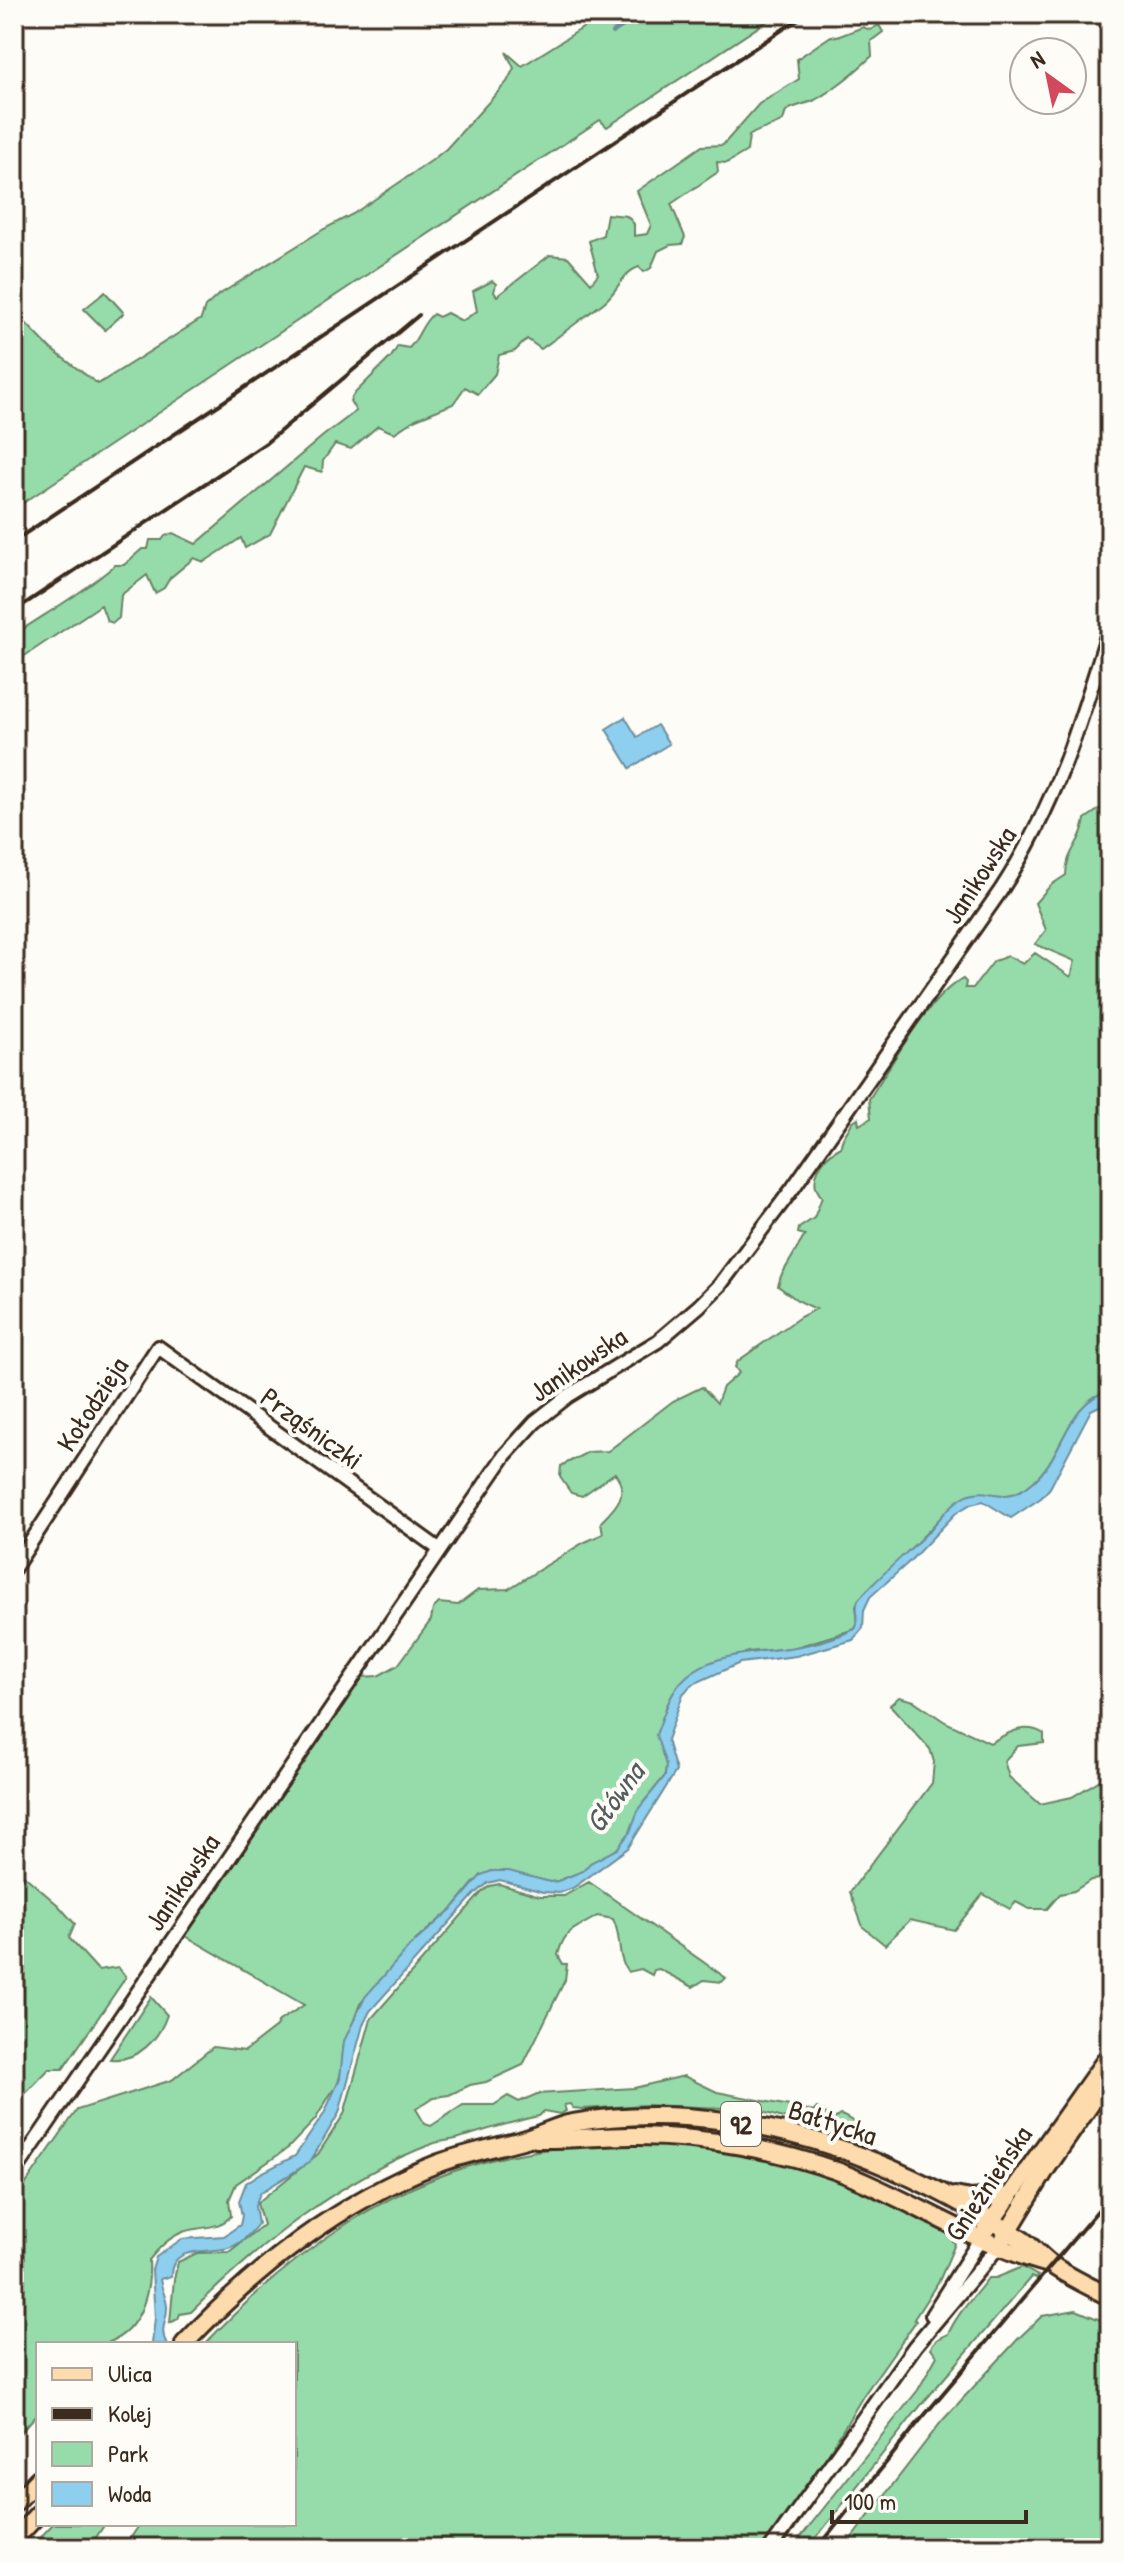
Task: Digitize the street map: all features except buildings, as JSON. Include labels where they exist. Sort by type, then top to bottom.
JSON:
[{"type":"main road","name":"Gnieźnieńska","points":[[981,2238],[1110,2054]]},
{"type":"main road","name":"Gnieźnieńska","points":[[1004,2238],[1046,2169],[1110,2076]]},
{"type":"main road","name":"Bałtycka","points":[[186,2342],[257,2274],[301,2238],[343,2210],[386,2187],[439,2163],[526,2139],[569,2123],[659,2117],[716,2120],[773,2130],[820,2142],[877,2163],[946,2195],[992,2221],[1004,2238],[1110,2297]]},
{"type":"main road","name":"Bałtycka","points":[[526,2139],[642,2136],[682,2138],[757,2149],[863,2181],[981,2238],[1004,2238]]},
{"type":"main road","points":[[946,2195],[970,2199],[1010,2196]]},
{"type":"main road","points":[[17,2499],[36,2481]]},
{"type":"main road","points":[[16,2537],[36,2516]]},
{"type":"street","name":"Janikowska","points":[[14,2173],[486,1479],[535,1422],[568,1396],[658,1341],[681,1322],[720,1285],[771,1219],[1001,890],[1032,840],[1070,755],[1110,626]]},
{"type":"street","name":"Prząśniczki","points":[[158,1347],[439,1549]]},
{"type":"street","name":"Kołodzieja","points":[[14,1568],[158,1347]]},
{"type":"street","name":"Gnieźnieńska","points":[[915,2346],[981,2238]]},
{"type":"street","name":"Gnieźnieńska","points":[[771,2548],[915,2346],[1004,2238]]},
{"type":"green space","points":[[605,14],[778,14],[607,127],[600,120],[14,509],[14,311],[51,349],[98,384],[201,319],[205,307],[217,296],[353,214],[446,149],[507,82],[514,68],[506,52],[522,66]]},
{"type":"green space","points":[[879,25],[883,32],[871,41],[872,56],[859,68],[815,100],[786,111],[783,121],[749,136],[747,151],[727,163],[717,162],[718,172],[671,204],[685,237],[682,244],[658,251],[651,268],[644,272],[639,267],[633,270],[608,299],[557,338],[541,349],[527,339],[515,351],[499,355],[495,374],[478,394],[465,387],[453,404],[416,419],[394,433],[378,426],[351,449],[335,444],[323,461],[322,472],[304,467],[270,534],[245,548],[241,538],[204,562],[194,558],[155,593],[147,575],[121,595],[119,618],[113,623],[107,621],[101,605],[14,663],[14,636],[17,633],[115,565],[124,565],[142,549],[148,549],[150,540],[162,540],[173,533],[196,544],[356,411],[350,401],[353,395],[398,346],[409,348],[433,314],[439,317],[447,313],[462,321],[477,311],[473,291],[492,281],[496,284],[494,292],[497,296],[550,255],[568,257],[591,283],[598,274],[589,241],[603,235],[607,214],[627,216],[634,224],[634,236],[647,234],[651,225],[637,191],[702,146],[723,145],[759,104],[799,79],[797,59],[831,36],[837,37],[863,27],[870,30]]},
{"type":"green space","points":[[105,292],[124,313],[105,330],[84,309]]},
{"type":"green space","points":[[1110,802],[1110,1390],[1095,1396],[1084,1406],[1052,1458],[1033,1482],[1012,1494],[973,1494],[950,1508],[867,1590],[856,1606],[858,1623],[855,1629],[793,1648],[748,1652],[680,1683],[666,1707],[664,1720],[657,1732],[666,1765],[665,1776],[643,1803],[630,1832],[617,1849],[583,1871],[558,1881],[492,1871],[475,1881],[454,1907],[416,1940],[360,2004],[343,2049],[336,2091],[333,2090],[315,2120],[288,2148],[236,2184],[229,2200],[231,2216],[215,2226],[178,2234],[149,2260],[146,2297],[136,2320],[128,2329],[109,2342],[36,2342],[36,2415],[14,2440],[14,2201],[77,2110],[172,2080],[213,2047],[245,2051],[276,2027],[279,2021],[304,2005],[184,1935],[360,1677],[378,1676],[398,1665],[431,1620],[433,1609],[439,1603],[458,1605],[478,1590],[508,1589],[603,1534],[601,1522],[621,1494],[615,1473],[582,1496],[571,1493],[560,1477],[561,1466],[588,1452],[608,1451],[673,1401],[702,1387],[717,1403],[723,1387],[739,1373],[735,1367],[738,1361],[816,1309],[778,1286],[805,1235],[798,1233],[799,1228],[814,1218],[822,1197],[816,1183],[818,1169],[841,1147],[852,1122],[858,1118],[859,1125],[871,1118],[869,1099],[925,1014],[951,986],[963,979],[965,988],[973,988],[994,961],[1008,956],[1023,964],[1035,953],[1071,977],[1075,961],[1035,944],[1046,930],[1035,903],[1051,885],[1066,875],[1085,819]]},
{"type":"green space","points":[[899,1697],[914,1701],[945,1722],[990,1743],[1023,1729],[1044,1734],[1044,1743],[1018,1746],[1004,1761],[1009,1777],[1040,1804],[1072,1797],[1110,1774],[1110,1878],[1091,1880],[1074,1891],[1060,1894],[1047,1909],[1029,1909],[1016,1902],[1010,1909],[983,1894],[954,1930],[910,1920],[885,1945],[863,1927],[850,1892],[932,1783],[934,1762],[930,1749],[890,1705]]},
{"type":"green space","points":[[14,1867],[75,1924],[69,1938],[98,1970],[118,1967],[126,1977],[63,2069],[49,2069],[23,2096],[14,2090]]},
{"type":"green space","points":[[589,1882],[726,1978],[722,1982],[704,1980],[693,1987],[659,1969],[654,1970],[652,1975],[641,1969],[628,1972],[613,1919],[597,1916],[572,1930],[564,1939],[558,1955],[563,1964],[567,1964],[565,1980],[523,2065],[486,2082],[434,2097],[416,2109],[425,2124],[431,2126],[463,2105],[494,2105],[508,2096],[519,2102],[537,2094],[634,2088],[684,2076],[717,2092],[795,2107],[802,2105],[813,2112],[817,2108],[834,2119],[844,2116],[870,2133],[873,2140],[870,2144],[866,2145],[847,2132],[824,2130],[752,2109],[645,2105],[583,2109],[564,2105],[566,2111],[560,2114],[544,2111],[539,2116],[435,2143],[365,2175],[303,2215],[245,2262],[191,2312],[180,2314],[170,2323],[178,2262],[197,2253],[229,2252],[263,2225],[257,2203],[318,2154],[344,2114],[371,2019],[482,1892],[499,1884],[540,1896],[564,1896]]},
{"type":"green space","points":[[151,1997],[167,2015],[159,2032],[138,2053],[110,2059]]},
{"type":"green space","points":[[622,2143],[719,2150],[802,2168],[846,2182],[942,2227],[955,2244],[940,2279],[914,2319],[916,2321],[764,2548],[124,2548],[139,2526],[296,2526],[296,2342],[207,2342],[238,2310],[310,2249],[390,2199],[432,2179],[477,2164],[561,2148]]},
{"type":"green space","points":[[1022,2267],[1038,2276],[1035,2279],[1031,2277],[922,2404],[808,2548],[792,2548],[918,2390],[937,2356],[931,2348],[934,2343],[948,2334],[988,2278],[996,2278]]},
{"type":"green space","points":[[1076,2310],[1110,2324],[1110,2548],[844,2548],[942,2421],[1019,2338],[1042,2316]]},
{"type":"green space","points":[[51,2526],[104,2526],[89,2548],[30,2548]]},
{"type":"water","points":[[625,717],[637,737],[657,725],[669,744],[630,768],[606,729]]},
{"type":"water","points":[[1110,1390],[1110,1401],[1091,1410],[1050,1488],[1041,1498],[1011,1518],[983,1501],[956,1513],[870,1597],[864,1610],[863,1628],[853,1640],[796,1656],[740,1663],[691,1685],[683,1694],[667,1740],[676,1771],[628,1848],[573,1888],[559,1893],[543,1892],[500,1880],[488,1883],[474,1895],[370,2011],[363,2025],[339,2113],[310,2162],[260,2193],[255,2206],[258,2224],[241,2242],[220,2250],[184,2255],[177,2259],[171,2276],[160,2279],[167,2306],[163,2329],[166,2342],[152,2342],[155,2318],[152,2270],[156,2257],[182,2239],[224,2236],[240,2225],[239,2201],[246,2183],[295,2156],[324,2114],[340,2078],[344,2041],[365,1997],[409,1947],[454,1907],[481,1875],[492,1871],[509,1871],[550,1882],[558,1881],[583,1871],[590,1863],[617,1849],[630,1832],[639,1808],[665,1776],[666,1765],[656,1735],[670,1699],[683,1680],[694,1671],[721,1659],[810,1644],[855,1629],[858,1600],[953,1505],[978,1492],[1006,1495],[1023,1490],[1044,1471],[1074,1418],[1095,1397]]},
{"type":"waterway","points":[[612,33],[643,14]]},
{"type":"railway","points":[[14,541],[806,14]]},
{"type":"railway","points":[[14,611],[266,443],[419,315]]},
{"type":"railway","points":[[818,2548],[917,2424],[1110,2196]]},
{"type":"water label","name":"Główna","points":[[614,1797]]}]
